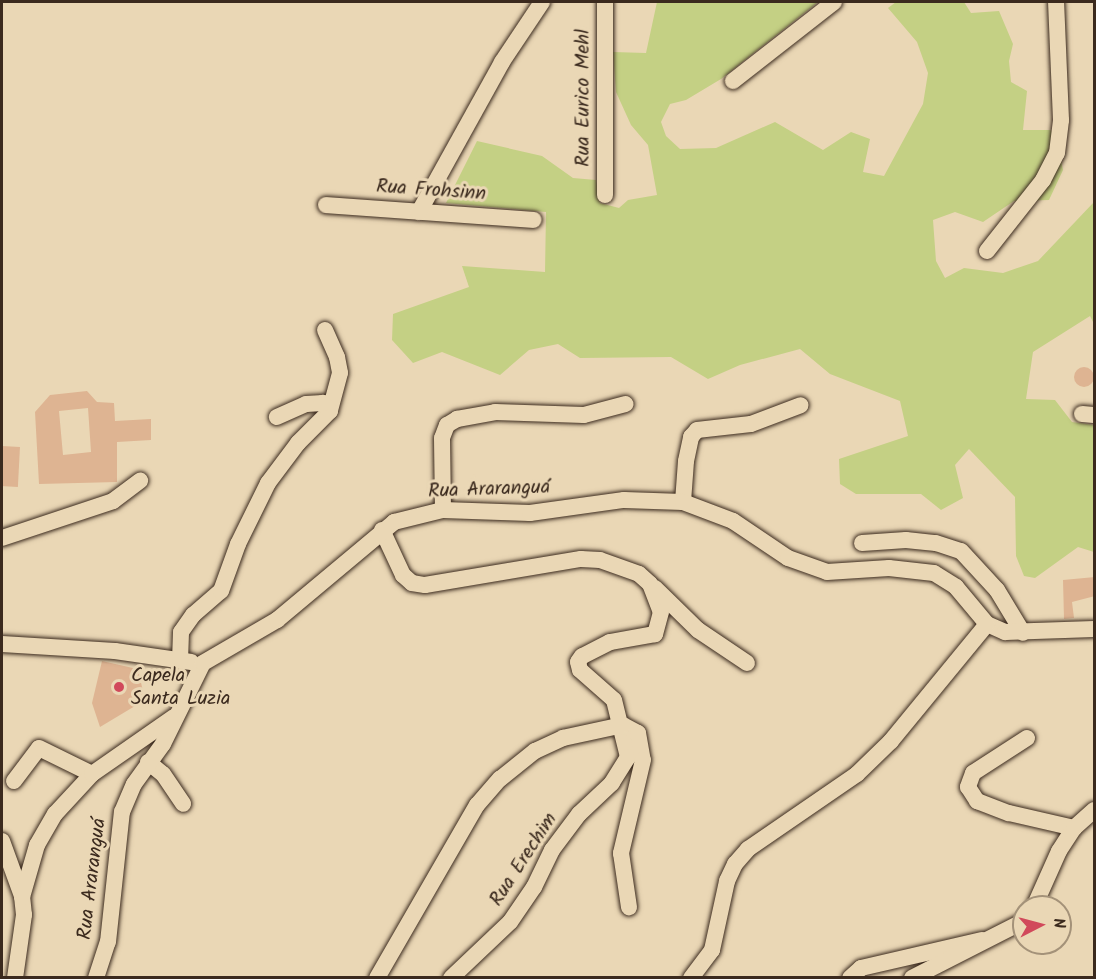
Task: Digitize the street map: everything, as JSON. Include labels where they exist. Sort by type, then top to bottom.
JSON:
[{"type":"street","points":[[420,212],[502,62],[542,2]]},
{"type":"street","name":"Rua Eurico Mehl","points":[[605,2],[605,195]]},
{"type":"street","points":[[733,81],[834,2]]},
{"type":"street","points":[[987,251],[1043,180],[1057,153],[1061,120],[1056,2]]},
{"type":"street","name":"Rua Frohsinn","points":[[326,205],[532,219]]},
{"type":"street","points":[[180,661],[181,632],[193,615],[221,591],[268,483],[298,443],[330,411],[340,373],[338,357],[325,330]]},
{"type":"street","points":[[277,417],[306,404],[323,403],[330,411]]},
{"type":"street","points":[[443,510],[442,438],[447,425],[457,419],[495,412],[584,415],[627,404]]},
{"type":"street","points":[[682,502],[686,461],[697,430],[751,424],[801,405]]},
{"type":"street","points":[[2,538],[113,501],[140,482]]},
{"type":"street","name":"Rua Araranguá","points":[[96,978],[108,942],[122,812],[148,762],[163,744],[203,663],[277,620],[382,530],[417,514],[443,510],[530,513],[624,500],[682,502],[734,521],[788,558],[827,572],[890,568],[934,573],[956,587],[987,624]]},
{"type":"street","points":[[382,530],[403,575],[412,583],[425,585],[581,559],[623,567],[650,584],[698,630],[747,663]]},
{"type":"street","points":[[862,543],[906,540],[936,543],[961,551],[1003,598],[1023,633]]},
{"type":"street","points":[[622,726],[614,700],[580,670],[578,662],[582,656],[610,642],[656,634],[661,612],[650,584]]},
{"type":"street","points":[[691,978],[712,950],[727,881],[735,864],[748,849],[857,774],[891,741],[987,624],[1023,633],[1092,631]]},
{"type":"street","points":[[2,644],[115,651],[203,663]]},
{"type":"street","points":[[22,897],[38,845],[55,814],[92,774],[178,715]]},
{"type":"street","points":[[377,978],[477,805],[500,779],[535,751],[563,738],[622,726],[638,733],[643,760],[621,853],[629,907]]},
{"type":"street","name":"Rua Erechim","points":[[451,978],[510,922],[534,887],[552,850],[579,814],[622,770],[628,757],[622,726]]},
{"type":"street","points":[[1027,738],[973,773],[968,787],[977,801],[1009,813],[1074,828]]},
{"type":"street","points":[[14,782],[39,748],[92,774]]},
{"type":"street","points":[[148,762],[163,774],[183,804]]},
{"type":"street","points":[[1040,895],[1059,851],[1074,828],[1095,810]]},
{"type":"street","points":[[2,841],[22,897],[24,915],[15,978]]},
{"type":"street","points":[[850,978],[861,968],[982,940],[1003,934],[1012,928]]},
{"type":"street","points":[[912,978],[982,940]]},
{"type":"green space","points":[[657,2],[818,2],[721,79],[686,100],[670,104],[661,122],[666,136],[680,149],[716,148],[775,122],[823,150],[851,132],[870,139],[863,172],[884,176],[923,104],[928,73],[917,42],[888,8],[896,2],[964,2],[971,13],[999,11],[1013,44],[1009,61],[1011,82],[1027,91],[1023,130],[1050,130],[1055,133],[1063,170],[1049,200],[1014,201],[983,222],[955,212],[933,220],[936,261],[945,278],[964,268],[1003,273],[1038,261],[1094,202],[1094,324],[1090,316],[1033,352],[1026,399],[1055,400],[1072,422],[1094,425],[1094,552],[1078,547],[1035,578],[1024,576],[1016,556],[1015,497],[969,449],[955,465],[963,498],[941,510],[921,494],[856,494],[840,484],[839,459],[908,436],[900,401],[830,374],[800,349],[740,365],[708,379],[671,357],[580,358],[558,344],[529,350],[500,375],[442,352],[413,363],[392,340],[393,314],[469,287],[462,266],[545,272],[546,212],[446,203],[477,141],[542,156],[573,178],[596,180],[600,203],[619,208],[628,200],[657,195],[648,145],[631,125],[616,92],[613,52],[646,53]]},
{"type":"building","points":[[1084,367],[1091,370],[1094,377],[1091,384],[1084,387],[1077,384],[1074,377],[1077,370]]},
{"type":"building","points":[[87,391],[97,402],[114,403],[115,421],[151,419],[151,440],[117,442],[117,482],[39,484],[35,412],[50,395]],"holes":[[[88,408],[91,452],[63,455],[59,411]]]},
{"type":"building","points":[[2,446],[20,447],[18,487],[2,486]]},
{"type":"building","points":[[1095,577],[1095,596],[1072,602],[1074,618],[1064,619],[1063,580]]},
{"type":"building","name":"Capela Santa Luzia","points":[[102,661],[133,668],[139,674],[145,700],[100,727],[92,703]]},
{"type":"place","name":"Capela Santa Luzia","points":[[119,687]]}]
